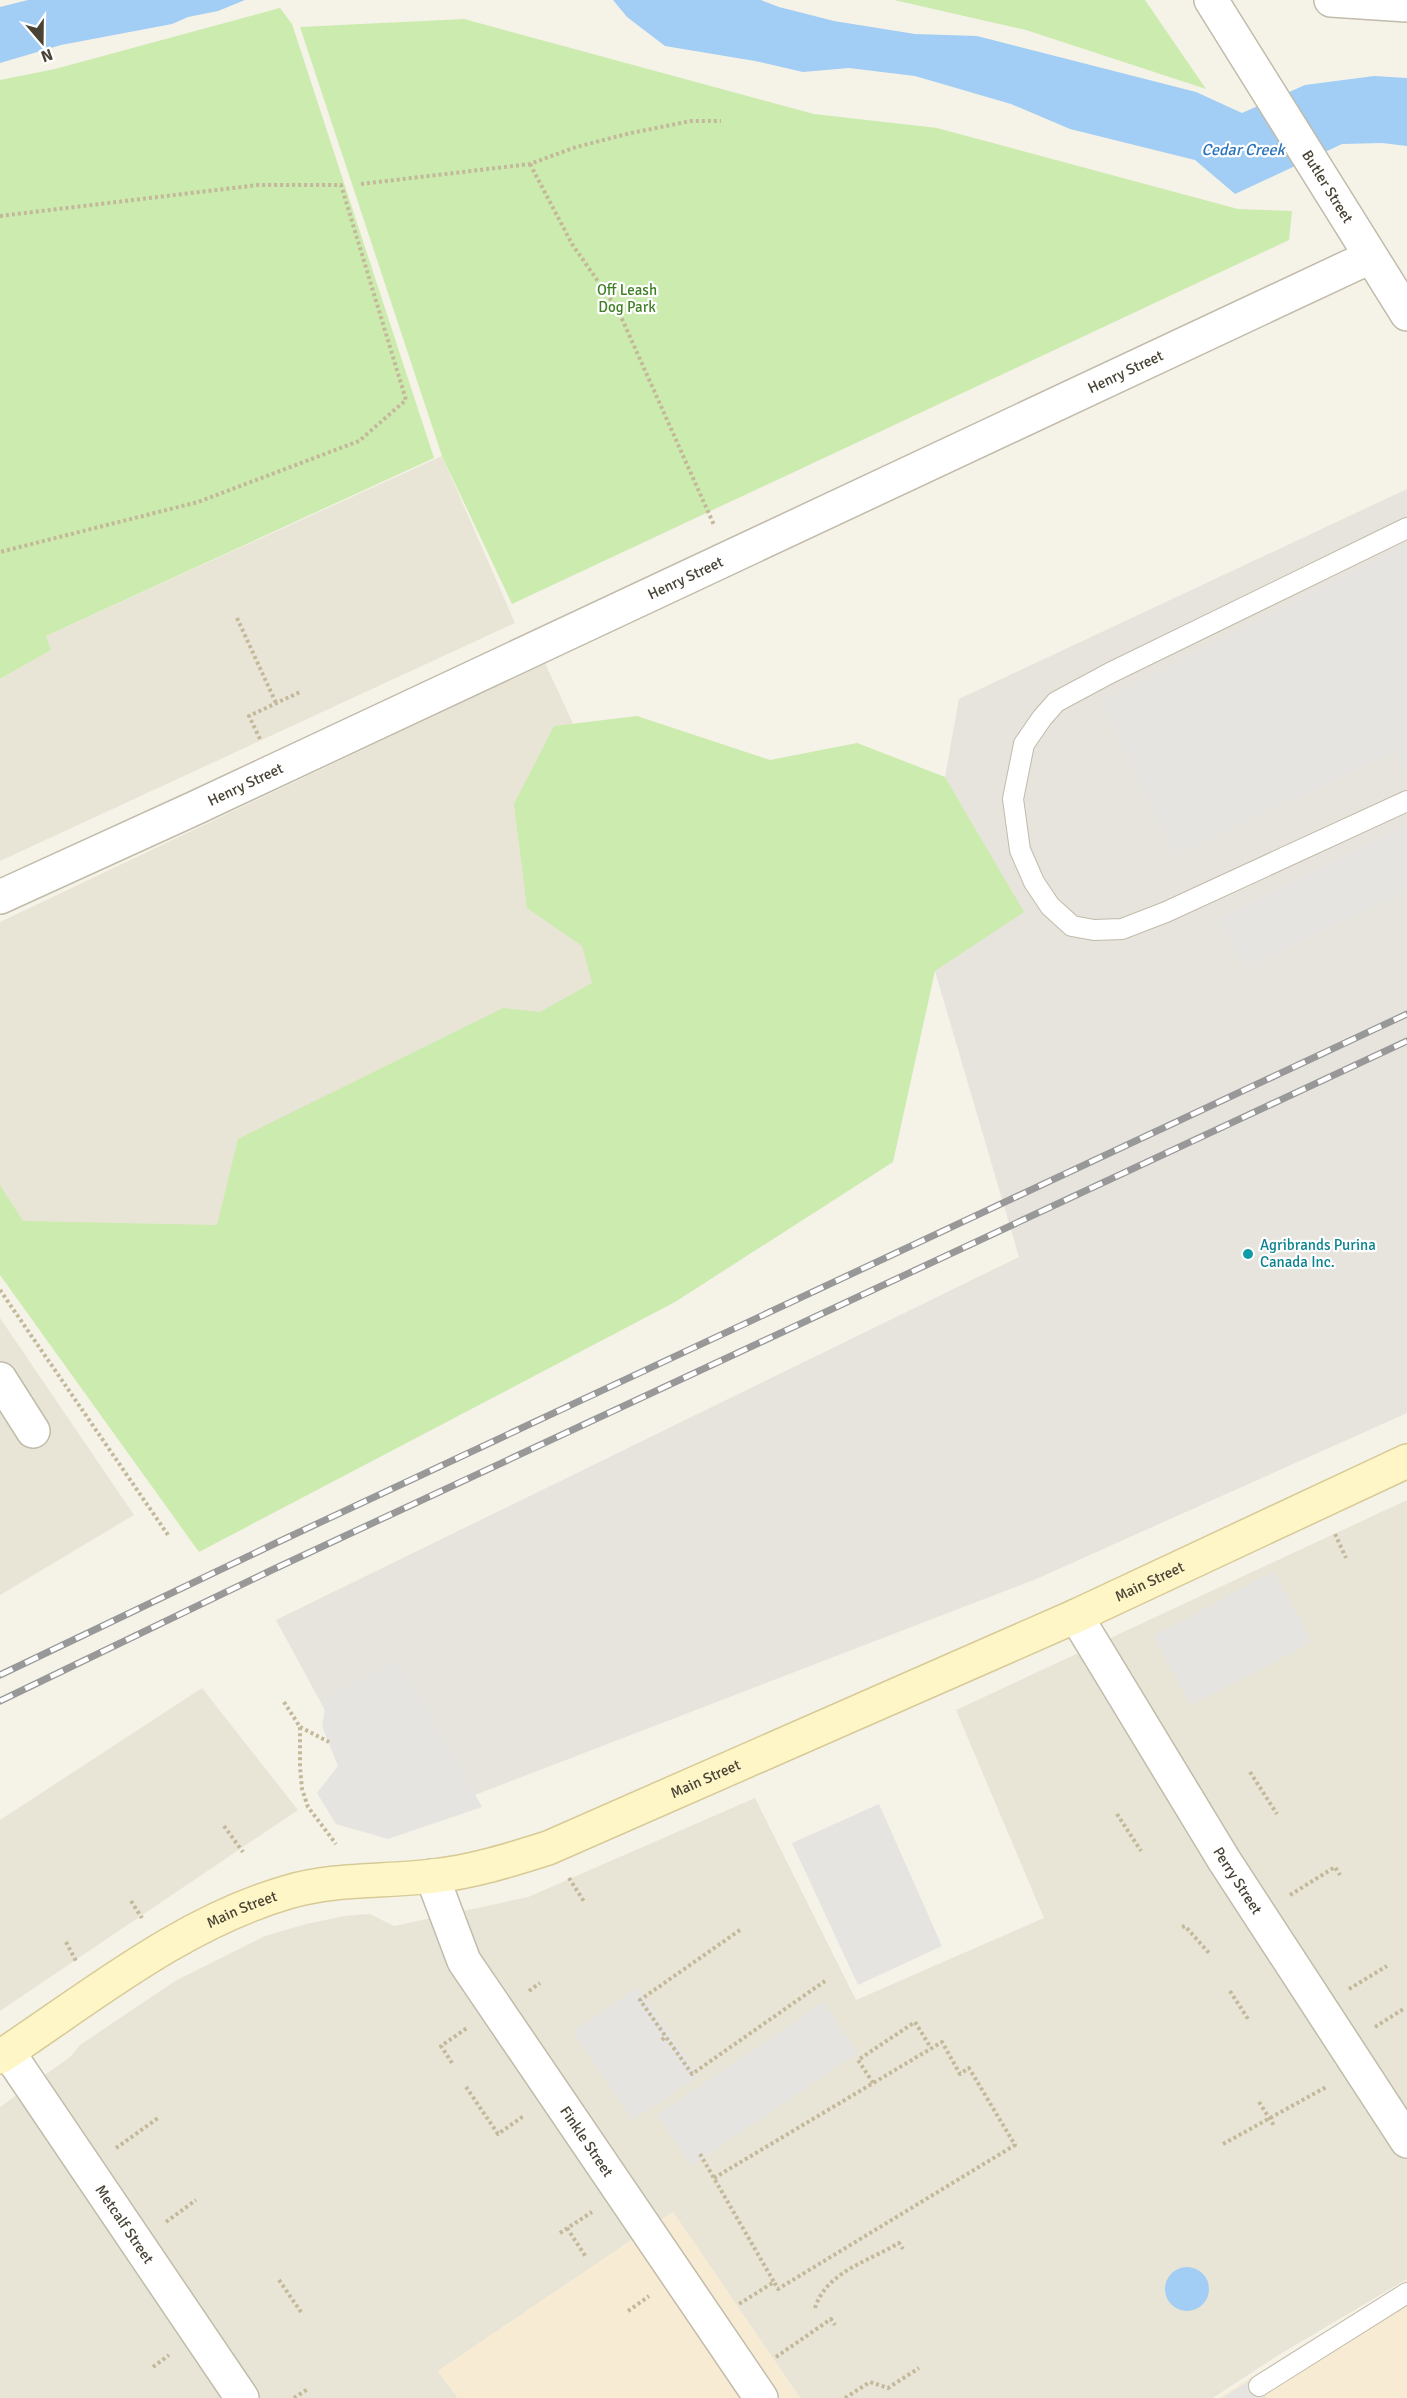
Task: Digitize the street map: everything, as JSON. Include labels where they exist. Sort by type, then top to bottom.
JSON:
[{"type":"main road","name":"Main Street","points":[[4,2055],[140,1963],[178,1940],[237,1910],[289,1891],[359,1880],[432,1876],[490,1865],[548,1848],[1076,1616],[1407,1461]]},
{"type":"street","name":"Butler Street","points":[[1211,0],[1407,314]]},
{"type":"street","points":[[1331,0],[1407,5]]},
{"type":"street","name":"Henry Street","points":[[0,897],[1370,257]]},
{"type":"street","points":[[0,1379],[33,1431]]},
{"type":"street","name":"Perry Street","points":[[1076,1616],[1224,1860],[1407,2141]]},
{"type":"street","name":"Finkle Street","points":[[432,1876],[464,1961],[761,2398]]},
{"type":"street","name":"Metcalf Street","points":[[4,2055],[242,2398]]},
{"type":"lane","points":[[1407,528],[1110,673],[1056,702],[1024,744],[1013,799],[1020,850],[1034,882],[1050,906],[1072,926],[1094,930],[1122,929],[1166,912],[1407,801]]},
{"type":"lane","points":[[1259,2386],[1407,2293]]},
{"type":"path","points":[[361,184],[530,164],[576,147],[631,133],[691,121],[721,121]]},
{"type":"path","points":[[530,164],[572,244],[618,310],[729,557]]},
{"type":"path","points":[[0,216],[258,185],[341,185],[406,400],[358,441],[198,502],[0,552]]},
{"type":"path","points":[[237,618],[276,704]]},
{"type":"path","points":[[263,745],[249,716],[300,692]]},
{"type":"path","points":[[0,1290],[168,1535]]},
{"type":"path","points":[[1333,1530],[1346,1558]]},
{"type":"path","points":[[284,1702],[300,1727],[302,1789],[308,1807],[336,1844]]},
{"type":"path","points":[[300,1727],[330,1742]]},
{"type":"path","points":[[1250,1772],[1277,1814]]},
{"type":"path","points":[[1117,1814],[1141,1851]]},
{"type":"path","points":[[224,1826],[243,1852]]},
{"type":"path","points":[[1284,1900],[1335,1867],[1340,1875]]},
{"type":"path","points":[[567,1875],[585,1903]]},
{"type":"path","points":[[131,1901],[143,1920]]},
{"type":"path","points":[[1182,1927],[1185,1926],[1193,1933],[1209,1953]]},
{"type":"path","points":[[740,1930],[640,2000],[692,2074],[825,1981]]},
{"type":"path","points":[[66,1942],[78,1964]]},
{"type":"path","points":[[1342,1993],[1387,1966]]},
{"type":"path","points":[[1230,1991],[1248,2019]]},
{"type":"path","points":[[1367,2032],[1405,2008]]},
{"type":"path","points":[[873,2083],[858,2060],[915,2022],[931,2048]]},
{"type":"path","points":[[452,2063],[441,2046],[466,2028]]},
{"type":"path","points":[[662,2040],[666,2036]]},
{"type":"path","points":[[700,2154],[778,2289],[1015,2145],[969,2068],[960,2074],[942,2042],[714,2178]]},
{"type":"path","points":[[1223,2144],[1335,2082]]},
{"type":"path","points":[[466,2087],[498,2134],[526,2115]]},
{"type":"path","points":[[1259,2102],[1275,2127]]},
{"type":"path","points":[[108,2153],[158,2118]]},
{"type":"path","points":[[159,2228],[196,2200]]},
{"type":"path","points":[[560,2234],[592,2212]]},
{"type":"path","points":[[567,2228],[586,2257]]},
{"type":"path","points":[[815,2308],[819,2296],[829,2283],[899,2243],[903,2249]]},
{"type":"path","points":[[279,2280],[301,2312]]},
{"type":"path","points":[[734,2308],[774,2282]]},
{"type":"path","points":[[628,2311],[649,2296]]},
{"type":"path","points":[[770,2361],[831,2319],[835,2325]]},
{"type":"path","points":[[153,2367],[178,2348]]},
{"type":"path","points":[[845,2398],[870,2382],[888,2388],[919,2368]]},
{"type":"path","points":[[294,2398],[308,2389]]},
{"type":"shaded area","points":[[442,456],[515,623],[0,861],[0,679],[51,650],[46,636]]},
{"type":"shaded area","points":[[1407,489],[1407,1413],[1036,1579],[389,1828],[276,1620],[1019,1257],[935,971],[1023,912],[945,777],[959,699]]},
{"type":"shaded area","points":[[1407,545],[1407,774],[1395,751],[1176,855],[1101,701]]},
{"type":"shaded area","points":[[545,663],[781,1172],[0,1248],[0,922]]},
{"type":"shaded area","points":[[1407,826],[1407,891],[1245,967],[1220,919]]},
{"type":"shaded area","points":[[0,1318],[134,1515],[0,1595]]},
{"type":"shaded area","points":[[1407,1500],[1407,2279],[1277,2356],[1213,2398],[800,2398],[673,2212],[438,2371],[458,2398],[0,2398],[0,2107],[70,2057],[80,2045],[175,1981],[265,1936],[306,1924],[344,1916],[370,1914],[394,1926],[528,1897],[755,1798],[856,2000],[1044,1918],[956,1710]]},
{"type":"shaded area","points":[[1274,1571],[1312,1642],[1191,1706],[1153,1636]]},
{"type":"shaded area","points":[[399,1661],[482,1807],[388,1839],[336,1824],[317,1793],[338,1766],[322,1726],[327,1697]]},
{"type":"shaded area","points":[[202,1688],[298,1810],[0,2011],[0,1820]]},
{"type":"shaded area","points":[[879,1804],[942,1946],[858,1985],[792,1843]]},
{"type":"shaded area","points":[[638,1987],[699,2076],[633,2120],[573,2032]]},
{"type":"shaded area","points":[[824,2002],[858,2053],[691,2166],[657,2115]]},
{"type":"shaded area","points":[[673,2212],[800,2398],[458,2398],[438,2371]]},
{"type":"shaded area","points":[[1407,2280],[1407,2398],[1218,2398]]},
{"type":"shaded area","points":[[1254,2378],[1266,2398],[1222,2398]]},
{"type":"green space","points":[[894,0],[1145,0],[1206,89],[1026,30]]},
{"type":"green space","points":[[280,8],[292,24],[434,458],[46,636],[51,650],[0,679],[0,80],[55,69]]},
{"type":"green space","name":"Off Leash Dog Park","points":[[464,19],[814,114],[937,128],[1238,209],[1292,211],[1289,240],[512,604],[442,456],[300,27]]},
{"type":"green space","points":[[637,716],[770,760],[857,743],[945,777],[1024,912],[935,971],[893,1162],[675,1302],[199,1552],[0,1275],[0,1185],[23,1221],[217,1225],[238,1139],[503,1008],[540,1012],[592,983],[582,946],[527,908],[514,804],[554,726]]},
{"type":"water","points":[[28,0],[245,0],[218,11],[188,17],[172,24],[61,45],[0,63],[0,7]]},
{"type":"water","name":"Cedar Creek","points":[[613,0],[761,0],[834,21],[915,34],[977,36],[1196,92],[1242,113],[1305,85],[1374,76],[1407,78],[1407,146],[1382,143],[1342,144],[1235,194],[1195,160],[1070,129],[1011,104],[915,76],[849,68],[803,72],[755,61],[665,46],[627,17]]},
{"type":"water","points":[[1187,2267],[1202,2274],[1209,2289],[1202,2304],[1187,2311],[1172,2304],[1165,2289],[1172,2274]]},
{"type":"railway","points":[[0,1675],[276,1543],[1407,1014]]},
{"type":"railway","points":[[0,1701],[274,1569],[1407,1041]]},
{"type":"place","name":"Agribrands Purina Canada Inc.","points":[[1248,1254]]}]
